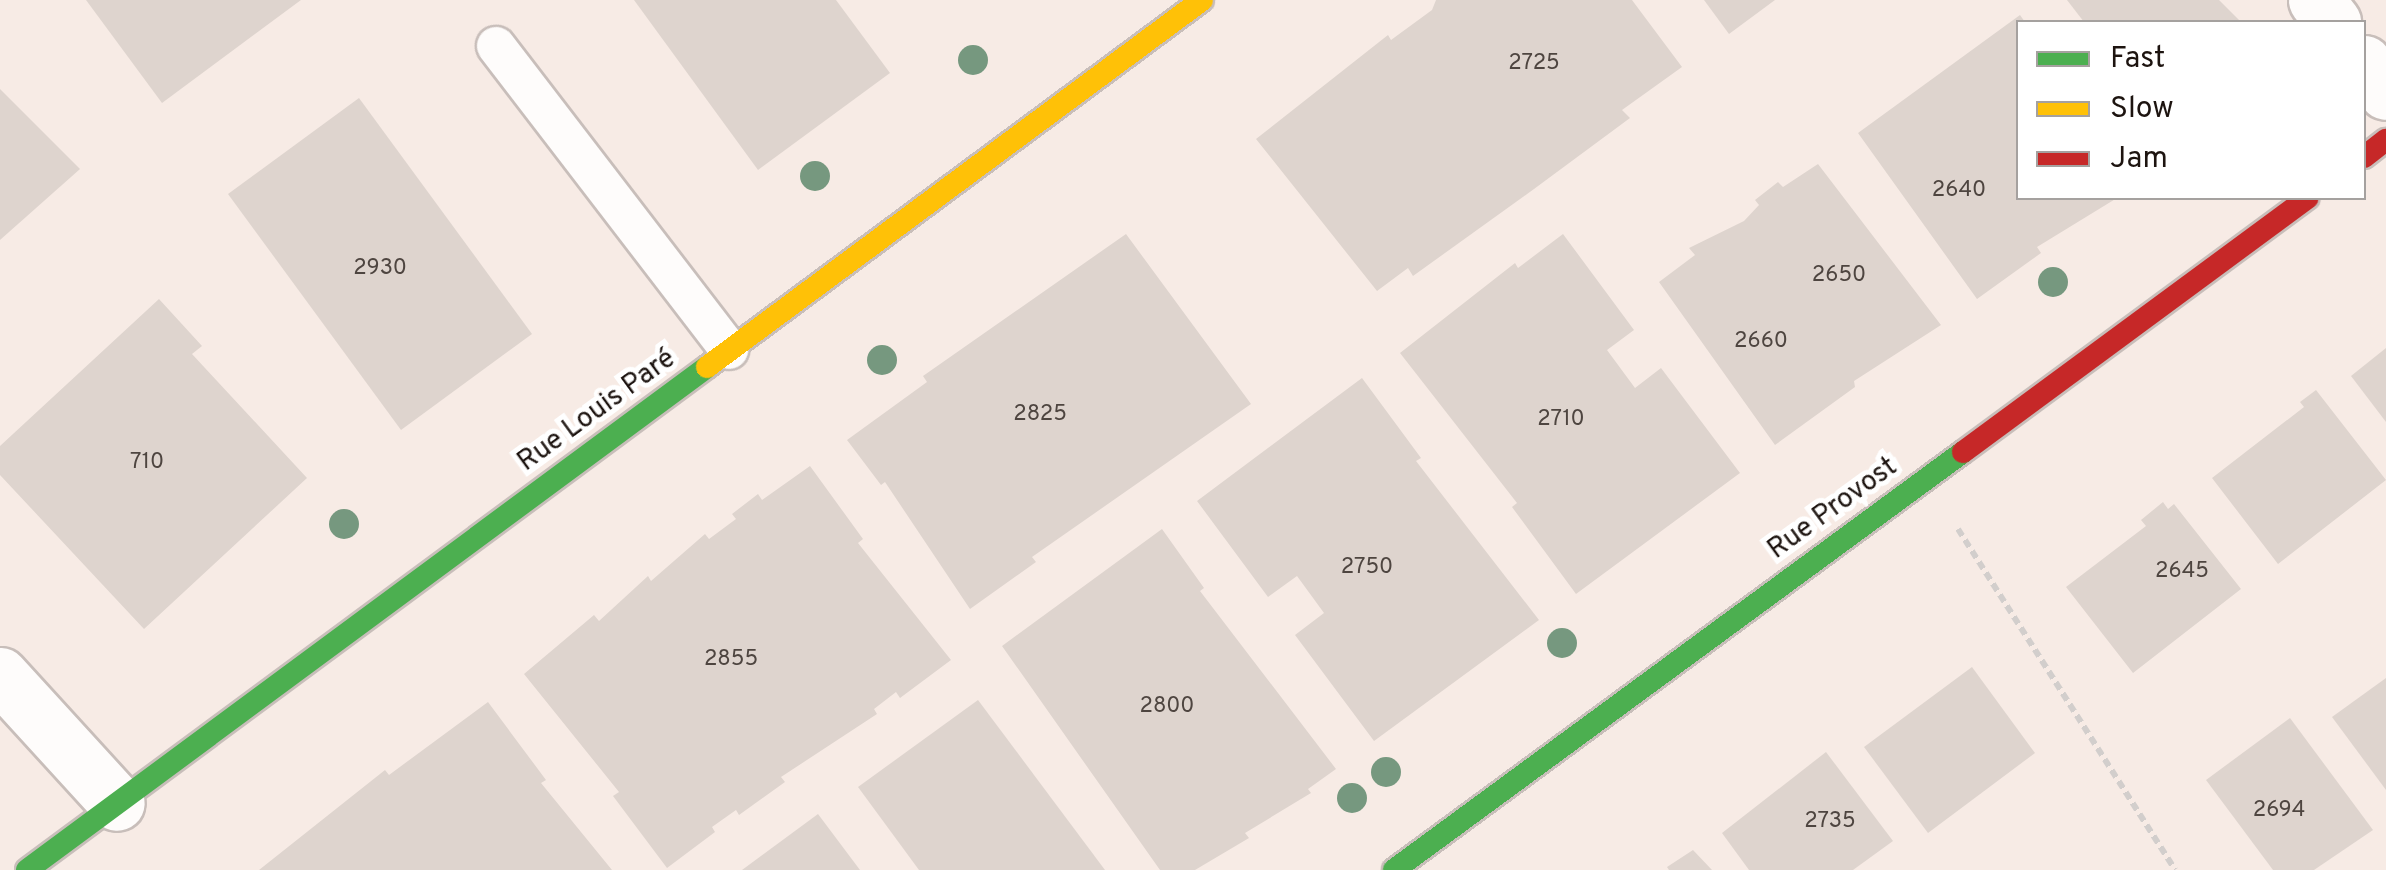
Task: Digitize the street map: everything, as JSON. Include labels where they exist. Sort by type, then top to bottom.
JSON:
[{"type":"street","name":"Rue Louis Paré","points":[[27,870],[1202,0]]},
{"type":"street","points":[[2316,0],[2331,20]]},
{"type":"street","points":[[2366,66],[2386,92]]},
{"type":"street","name":"Rue Provost","points":[[1394,870],[2305,200]]},
{"type":"street","points":[[0,675],[117,803]]},
{"type":"lane","points":[[496,46],[729,350]]},
{"type":"path","points":[[1926,478],[2175,870]]},
{"type":"building","points":[[86,0],[301,0],[162,103]]},
{"type":"building","points":[[634,0],[836,0],[890,73],[758,170]]},
{"type":"building","points":[[1436,0],[1632,0],[1682,67],[1622,110],[1630,118],[1534,189],[1413,276],[1408,268],[1377,291],[1256,139],[1388,35],[1391,40],[1432,10]]},
{"type":"building","points":[[1704,0],[1775,0],[1729,34]]},
{"type":"building","points":[[2067,0],[2219,0],[2239,20],[2082,20]]},
{"type":"building","points":[[2020,15],[2024,20],[2016,20],[2016,200],[2114,200],[2037,247],[2041,253],[1977,299],[1858,133]]},
{"type":"building","points":[[0,89],[80,169],[0,240]]},
{"type":"building","points":[[359,98],[532,334],[401,430],[228,194]]},
{"type":"building","points":[[1818,164],[1941,325],[1854,381],[1855,387],[1775,445],[1659,282],[1695,255],[1689,248],[1744,221],[1759,205],[1755,200],[1778,182],[1783,187]]},
{"type":"building","points":[[1126,234],[1251,404],[1032,557],[1036,562],[970,609],[885,482],[881,485],[847,440],[927,382],[923,376]]},
{"type":"building","points":[[1563,234],[1634,330],[1607,350],[1635,388],[1661,368],[1740,473],[1576,594],[1512,507],[1517,503],[1400,353],[1515,263],[1518,268]]},
{"type":"building","points":[[159,299],[202,346],[192,354],[307,478],[144,629],[0,475],[0,446]]},
{"type":"building","points":[[2386,348],[2386,422],[2351,376]]},
{"type":"building","points":[[1362,378],[1421,458],[1416,461],[1539,620],[1374,741],[1295,635],[1324,613],[1297,576],[1268,597],[1197,501]]},
{"type":"building","points":[[2316,390],[2386,480],[2278,564],[2212,478],[2304,407],[2300,402]]},
{"type":"building","points":[[810,466],[863,539],[858,543],[951,660],[900,698],[896,692],[874,709],[877,714],[781,777],[785,782],[739,815],[736,810],[712,827],[715,832],[667,868],[613,796],[619,792],[524,674],[594,615],[599,621],[648,576],[651,581],[705,534],[709,539],[736,519],[732,514],[758,494],[762,500]]},
{"type":"building","points":[[2163,502],[2168,509],[2174,504],[2241,589],[2133,673],[2066,587],[2146,526],[2141,520]]},
{"type":"building","points":[[1162,529],[1204,588],[1200,591],[1336,769],[1308,789],[1311,793],[1245,833],[1249,838],[1195,870],[1160,870],[1002,646]]},
{"type":"building","points":[[1972,667],[2035,753],[1928,833],[1864,747]]},
{"type":"building","points":[[2386,678],[2386,790],[2332,717]]},
{"type":"building","points":[[978,700],[1105,870],[919,870],[858,787]]},
{"type":"building","points":[[488,702],[546,780],[541,783],[612,870],[259,870],[385,770],[389,775]]},
{"type":"building","points":[[2290,718],[2373,830],[2314,870],[2273,870],[2206,780]]},
{"type":"building","points":[[1826,752],[1893,841],[1853,870],[1749,870],[1722,833]]},
{"type":"building","points":[[818,814],[860,870],[742,870]]},
{"type":"building","points":[[1693,850],[1712,870],[1669,870],[1667,867]]},
{"type":"traffic: fast","points":[[27,870],[707,367]]},
{"type":"traffic: fast","points":[[1394,870],[1963,452]]},
{"type":"traffic: slow","points":[[707,367],[1202,0]]},
{"type":"traffic: jam","points":[[2366,155],[2386,140]]},
{"type":"traffic: jam","points":[[1963,452],[2305,200]]}]
